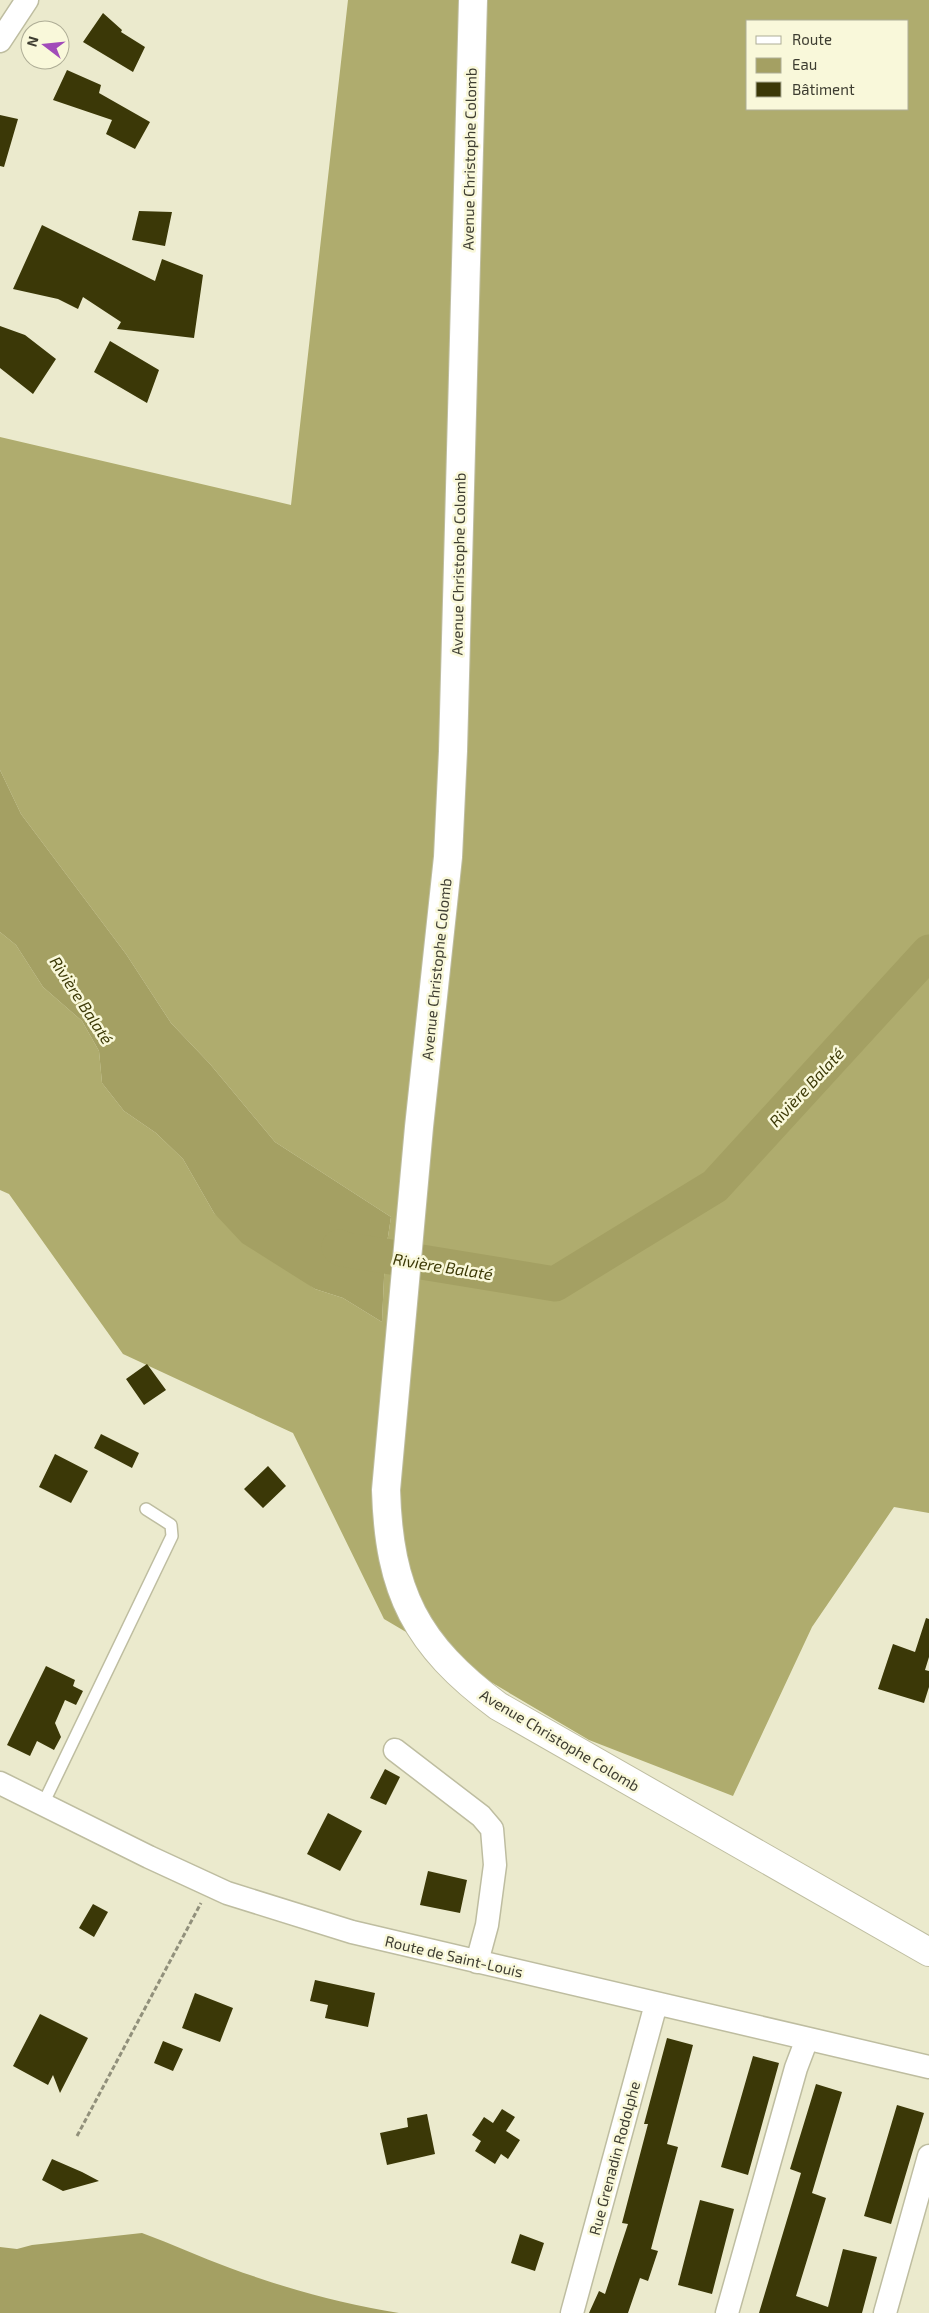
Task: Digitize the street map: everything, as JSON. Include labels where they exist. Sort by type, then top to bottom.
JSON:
[{"type":"street","points":[[0,42],[27,0]]},
{"type":"street","name":"Avenue Christophe Colomb","points":[[473,0],[453,751],[448,857],[419,1127],[386,1490],[387,1526],[392,1562],[402,1593],[420,1627],[441,1657],[466,1683],[498,1706],[929,1952]]},
{"type":"street","points":[[395,1750],[481,1816],[492,1829],[495,1864],[487,1925],[477,1962]]},
{"type":"street","name":"Route de Saint-Louis","points":[[0,1783],[227,1893],[352,1932],[929,2067]]},
{"type":"street","name":"Rue Grenadin Rodolphe","points":[[572,2313],[656,2004]]},
{"type":"street","points":[[727,2313],[796,2068],[807,2039]]},
{"type":"street","points":[[885,2313],[929,2156]]},
{"type":"lane","points":[[43,1804],[172,1536],[171,1526],[146,1509]]},
{"type":"path","points":[[77,2136],[211,1885]]},
{"type":"shaded area","points":[[348,0],[929,0],[929,1513],[894,1507],[812,1627],[733,1796],[589,1740],[384,1619],[293,1433],[123,1354],[9,1194],[0,1190],[0,932],[16,945],[43,987],[82,1021],[99,1051],[102,1083],[124,1111],[156,1133],[183,1159],[214,1213],[315,1289],[343,1298],[382,1322],[385,1256],[391,1217],[275,1142],[210,1064],[171,1023],[126,954],[21,814],[0,770],[0,437],[291,505]]},
{"type":"water","points":[[0,770],[21,814],[126,954],[171,1023],[210,1064],[275,1142],[391,1217],[385,1256],[382,1322],[343,1298],[315,1289],[242,1243],[214,1213],[183,1159],[156,1133],[124,1111],[102,1083],[99,1051],[82,1021],[43,987],[16,945],[0,932]]},
{"type":"water","points":[[142,2233],[219,2264],[271,2282],[313,2295],[399,2313],[0,2313],[0,2247],[17,2249],[32,2245]]},
{"type":"building","points":[[103,13],[122,30],[121,32],[145,47],[133,72],[83,42]]},
{"type":"building","points":[[67,70],[101,85],[99,93],[150,122],[135,149],[106,134],[112,120],[53,100]]},
{"type":"building","points":[[0,115],[18,119],[4,167],[0,166]]},
{"type":"building","points":[[139,211],[172,212],[165,246],[132,240]]},
{"type":"building","points":[[42,225],[155,281],[162,259],[203,275],[194,338],[117,329],[121,322],[83,297],[78,309],[58,299],[13,289]]},
{"type":"building","points":[[0,326],[25,335],[56,359],[33,394],[0,368]]},
{"type":"building","points":[[110,341],[159,370],[147,403],[94,372]]},
{"type":"building","points":[[147,1364],[166,1390],[144,1405],[126,1379]]},
{"type":"building","points":[[101,1434],[139,1453],[132,1468],[94,1448]]},
{"type":"building","points":[[55,1454],[88,1471],[71,1503],[39,1487]]},
{"type":"building","points":[[268,1466],[286,1486],[263,1508],[244,1489]]},
{"type":"building","points":[[926,1618],[929,1619],[929,1657],[925,1670],[929,1671],[929,1687],[924,1703],[878,1689],[893,1644],[915,1652]]},
{"type":"building","points":[[46,1666],[75,1680],[73,1686],[83,1691],[76,1705],[65,1700],[55,1723],[61,1737],[54,1750],[37,1741],[30,1756],[7,1745]]},
{"type":"building","points":[[385,1769],[400,1777],[386,1805],[370,1798]]},
{"type":"building","points":[[328,1813],[362,1831],[340,1871],[307,1854]]},
{"type":"building","points":[[428,1871],[467,1880],[460,1913],[420,1905]]},
{"type":"building","points":[[93,1904],[108,1912],[94,1937],[79,1928]]},
{"type":"building","points":[[315,1980],[375,1993],[368,2027],[325,2018],[328,2005],[310,2001]]},
{"type":"building","points":[[195,1993],[233,2008],[220,2042],[182,2028]]},
{"type":"building","points":[[40,2014],[88,2038],[60,2093],[53,2075],[48,2085],[13,2066]]},
{"type":"building","points":[[667,2038],[693,2045],[667,2144],[678,2147],[651,2249],[658,2251],[648,2281],[640,2278],[628,2313],[589,2313],[599,2291],[605,2294],[628,2224],[622,2223],[648,2124],[644,2124]]},
{"type":"building","points":[[163,2041],[183,2049],[173,2071],[154,2063]]},
{"type":"building","points":[[753,2056],[779,2063],[748,2175],[721,2167]]},
{"type":"building","points":[[816,2084],[842,2092],[812,2193],[826,2198],[796,2296],[828,2307],[843,2249],[877,2257],[862,2313],[759,2313],[801,2173],[790,2169]]},
{"type":"building","points":[[897,2105],[924,2113],[891,2224],[864,2216]]},
{"type":"building","points":[[502,2109],[515,2117],[506,2131],[520,2140],[508,2159],[501,2154],[495,2164],[475,2151],[481,2141],[472,2135],[484,2117],[493,2123]]},
{"type":"building","points":[[427,2114],[435,2154],[387,2165],[380,2133],[408,2127],[407,2118]]},
{"type":"building","points":[[52,2159],[99,2181],[63,2191],[42,2180]]},
{"type":"building","points":[[700,2200],[734,2209],[712,2294],[678,2285]]},
{"type":"building","points":[[520,2234],[544,2243],[535,2271],[511,2263]]},
{"type":"waterway","name":"Rivière Balaté","points":[[339,1247],[555,1284],[715,1186],[929,952]]}]
